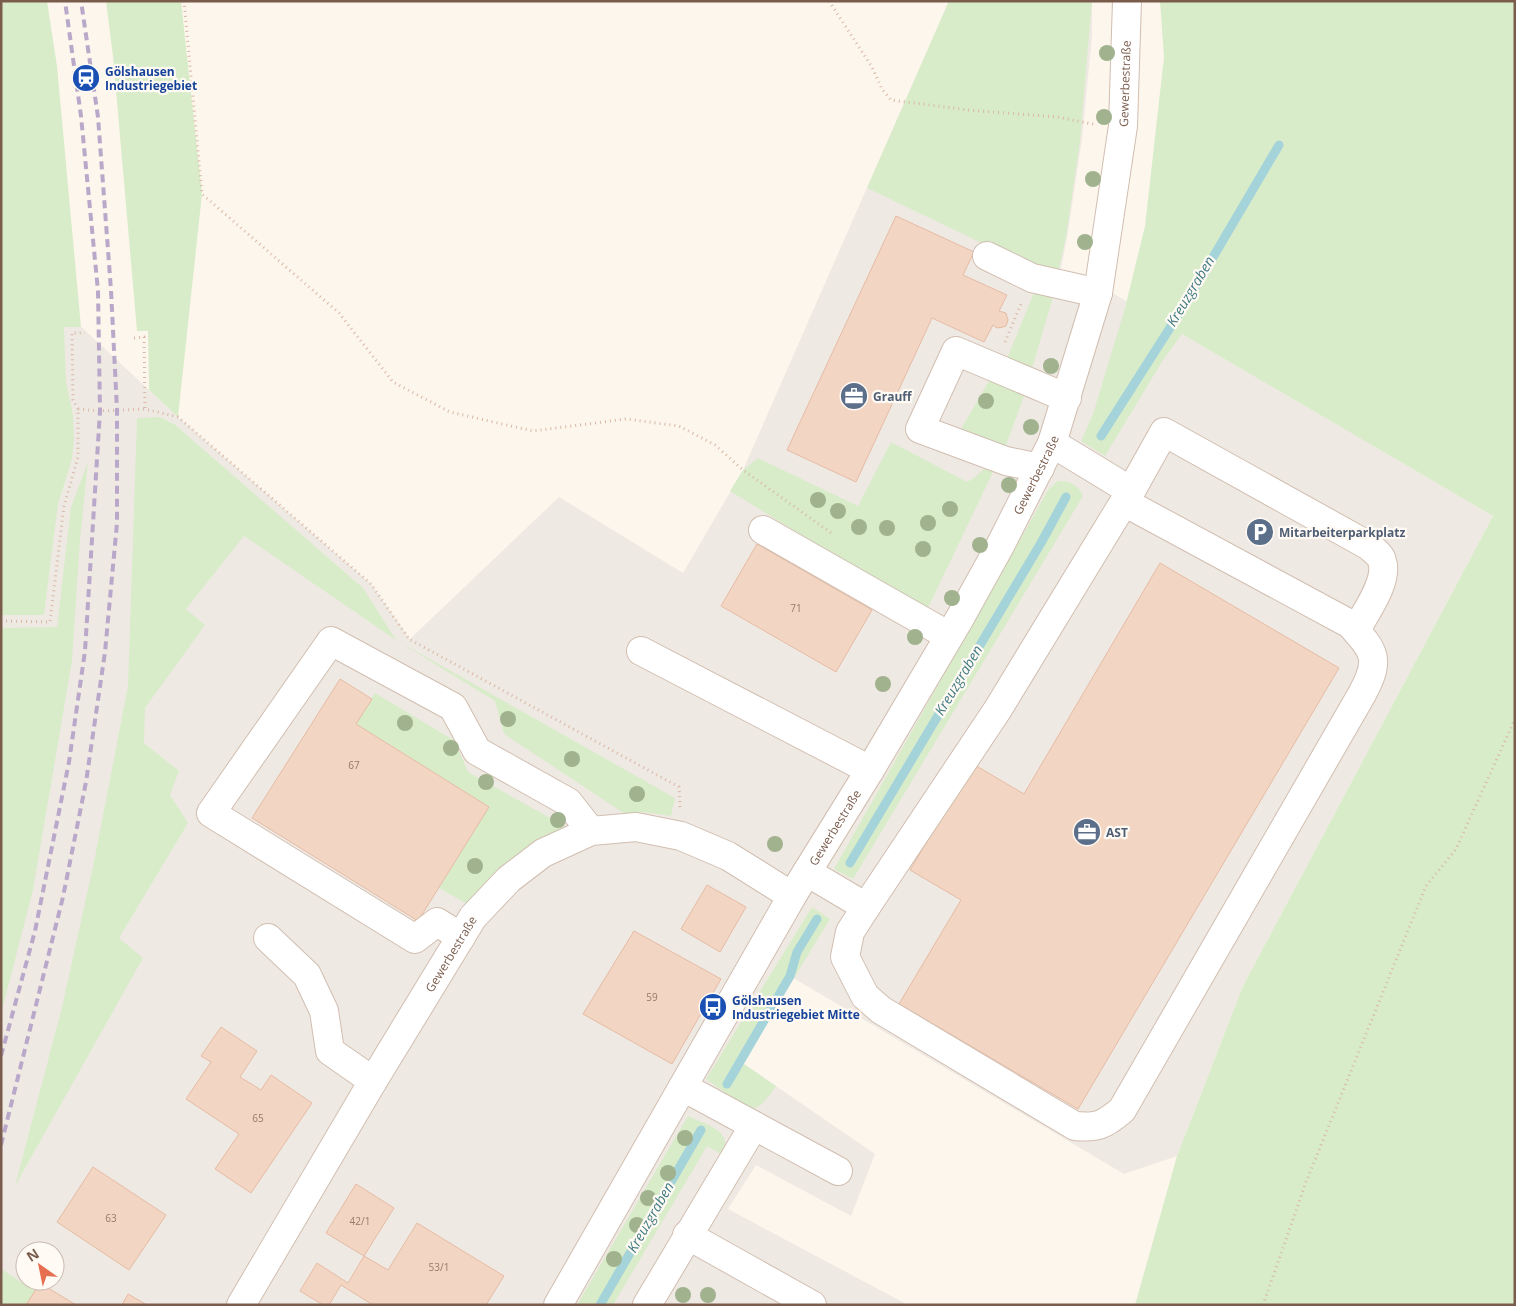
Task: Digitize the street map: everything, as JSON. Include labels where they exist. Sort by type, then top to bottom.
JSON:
[{"type":"street","name":"Gewerbestraße","points":[[558,1305],[792,896],[870,770],[949,636],[1001,544],[1052,443],[1098,292],[1123,126],[1127,1]]},
{"type":"street","points":[[987,256],[1032,278],[1098,292]]},
{"type":"street","points":[[1040,468],[1006,461],[920,429],[956,351],[1067,398]]},
{"type":"street","points":[[1052,443],[1128,497],[1350,624],[1364,640],[1374,658],[1371,678],[1122,1110],[1110,1120],[1093,1127],[1075,1126],[881,1010],[865,996],[845,957],[850,932],[998,709],[1128,497],[1164,432],[1369,546],[1382,559],[1384,574],[1377,592],[1356,630]]},
{"type":"street","points":[[763,530],[949,636]]},
{"type":"street","points":[[461,937],[437,922],[415,940],[211,813],[331,642],[453,707],[477,751],[568,802],[592,831]]},
{"type":"street","points":[[641,651],[870,770]]},
{"type":"street","name":"Gewerbestraße","points":[[241,1305],[373,1081],[474,917],[509,878],[542,853],[592,831],[636,827],[680,836],[728,856],[792,896]]},
{"type":"street","points":[[807,872],[866,907]]},
{"type":"street","points":[[268,938],[307,975],[324,1011],[330,1051],[373,1081]]},
{"type":"street","points":[[683,1087],[753,1127],[838,1171]]},
{"type":"street","points":[[646,1305],[753,1127]]},
{"type":"street","points":[[687,1235],[812,1305]]},
{"type":"path","points":[[184,1],[202,194],[339,313],[393,382],[450,412],[533,431],[626,419],[679,426],[715,445],[743,470]]},
{"type":"path","points":[[829,1],[872,67],[882,89],[891,100],[968,110],[1058,117],[1089,124],[1123,126]]},
{"type":"path","points":[[994,368],[1032,278]]},
{"type":"path","points":[[1,621],[50,622],[64,506],[78,457],[78,409],[74,400],[72,333],[85,333]]},
{"type":"path","points":[[134,338],[144,337],[145,409]]},
{"type":"path","points":[[78,409],[100,411],[145,409],[178,418],[371,584],[409,639],[679,787],[680,836]]},
{"type":"path","points":[[1263,1305],[1306,1182],[1426,886],[1456,849],[1515,719]]},
{"type":"shaded area","points":[[949,1],[1092,1],[1092,36],[1082,139],[1059,278],[1104,288],[1493,516],[1243,986],[1177,1156],[1124,1174],[790,976],[741,1062],[875,1154],[851,1216],[756,1165],[728,1209],[908,1305],[1,1305],[1,120],[75,321],[178,417],[371,584],[410,639],[559,497],[683,573],[743,470]]},
{"type":"green space","points":[[1,1],[47,1],[57,66],[81,327],[64,327],[66,382],[73,415],[74,440],[72,459],[58,504],[44,615],[1,615]]},
{"type":"green space","points":[[106,1],[181,1],[202,194],[178,417],[149,390],[148,331],[137,331],[113,56]]},
{"type":"green space","points":[[949,1],[1092,1],[1080,141],[1066,237],[1057,277],[1038,270],[867,188]]},
{"type":"green space","points":[[1160,1],[1515,1],[1515,1305],[1135,1305],[1177,1156],[1243,986],[1493,516],[1182,334],[1163,360],[1105,456],[1081,441],[1093,414],[1125,308],[1145,226],[1164,57]]},
{"type":"green space","points":[[1035,290],[1053,297],[1031,372],[1006,361]]},
{"type":"green space","points":[[990,379],[1024,396],[1005,448],[961,429]]},
{"type":"green space","points":[[160,417],[174,424],[363,588],[396,640],[244,536],[186,609],[205,625],[145,708],[144,743],[179,771],[170,795],[188,823],[119,938],[143,958],[15,1186],[62,1007],[94,862],[128,686],[137,418]]},
{"type":"green space","points":[[891,442],[967,482],[989,465],[995,468],[926,612],[730,491],[743,470],[758,458],[858,506]]},
{"type":"green space","points":[[88,462],[80,540],[72,661],[33,890],[1,1014],[1,628],[57,627],[71,507]]},
{"type":"green space","points":[[1058,481],[1073,484],[1083,496],[853,879],[834,869],[1048,490]]},
{"type":"green space","points":[[396,640],[675,798],[671,816],[643,812],[625,814],[504,734],[495,701]]},
{"type":"green space","points":[[375,693],[455,741],[468,772],[568,828],[469,905],[439,888],[489,807],[356,724]]},
{"type":"green space","points":[[812,907],[830,919],[794,978],[790,976],[741,1062],[776,1086],[768,1098],[761,1104],[748,1109],[706,1079]]},
{"type":"green space","points":[[688,1116],[721,1134],[725,1142],[721,1154],[707,1146],[613,1305],[577,1305]]},
{"type":"green space","points":[[1,1269],[15,1278],[15,1291],[35,1291],[26,1305],[1,1305]]},
{"type":"building","name":"Grauff","points":[[896,216],[974,252],[963,275],[1007,295],[999,311],[1006,313],[1008,320],[1006,326],[1003,327],[997,328],[993,325],[984,342],[932,318],[856,482],[787,450]]},
{"type":"building","points":[[757,544],[872,610],[836,672],[721,606]]},
{"type":"building","name":"AST","points":[[1160,563],[1339,668],[1078,1109],[899,1004],[961,900],[910,870],[973,764],[1024,794]]},
{"type":"building","points":[[340,679],[372,699],[356,724],[489,807],[418,921],[252,818]]},
{"type":"building","points":[[707,885],[746,907],[720,952],[681,929]]},
{"type":"building","points":[[634,931],[721,979],[672,1064],[583,1014]]},
{"type":"building","points":[[221,1027],[257,1051],[240,1077],[261,1090],[271,1075],[312,1103],[251,1193],[215,1169],[239,1134],[186,1099],[211,1062],[201,1056]]},
{"type":"building","points":[[93,1167],[166,1215],[129,1270],[57,1222]]},
{"type":"building","points":[[356,1184],[394,1208],[364,1256],[326,1233]]},
{"type":"building","points":[[417,1223],[504,1276],[486,1305],[373,1305],[341,1285],[329,1305],[323,1305],[300,1291],[317,1263],[348,1283],[364,1256],[388,1270]]},
{"type":"building","points":[[35,1291],[53,1291],[76,1305],[26,1305]]},
{"type":"building","points":[[128,1294],[147,1305],[122,1305]]},
{"type":"waterway","name":"Kreuzgraben","points":[[1101,436],[1189,298],[1279,145]]},
{"type":"waterway","name":"Kreuzgraben","points":[[850,863],[1041,543],[1066,497]]},
{"type":"waterway","name":"Kreuzgraben","points":[[727,1084],[790,976],[797,952],[817,919]]},
{"type":"waterway","name":"Kreuzgraben","points":[[600,1305],[701,1130]]},
{"type":"railway","points":[[1,1056],[35,931],[69,762],[85,651],[100,411],[98,291],[81,116],[65,1]]},
{"type":"railway","points":[[1,1145],[63,897],[86,782],[105,652],[117,523],[117,410],[111,290],[98,117],[81,1]]},
{"type":"place","name":"Gölshausen Industriegebiet","points":[[86,78]]},
{"type":"place","name":"Grauff","points":[[854,396]]},
{"type":"place","name":"Mitarbeiterparkplatz","points":[[1260,532]]},
{"type":"place","name":"AST","points":[[1087,832]]},
{"type":"place","name":"Gölshausen Industriegebiet Mitte","points":[[713,1007]]}]
